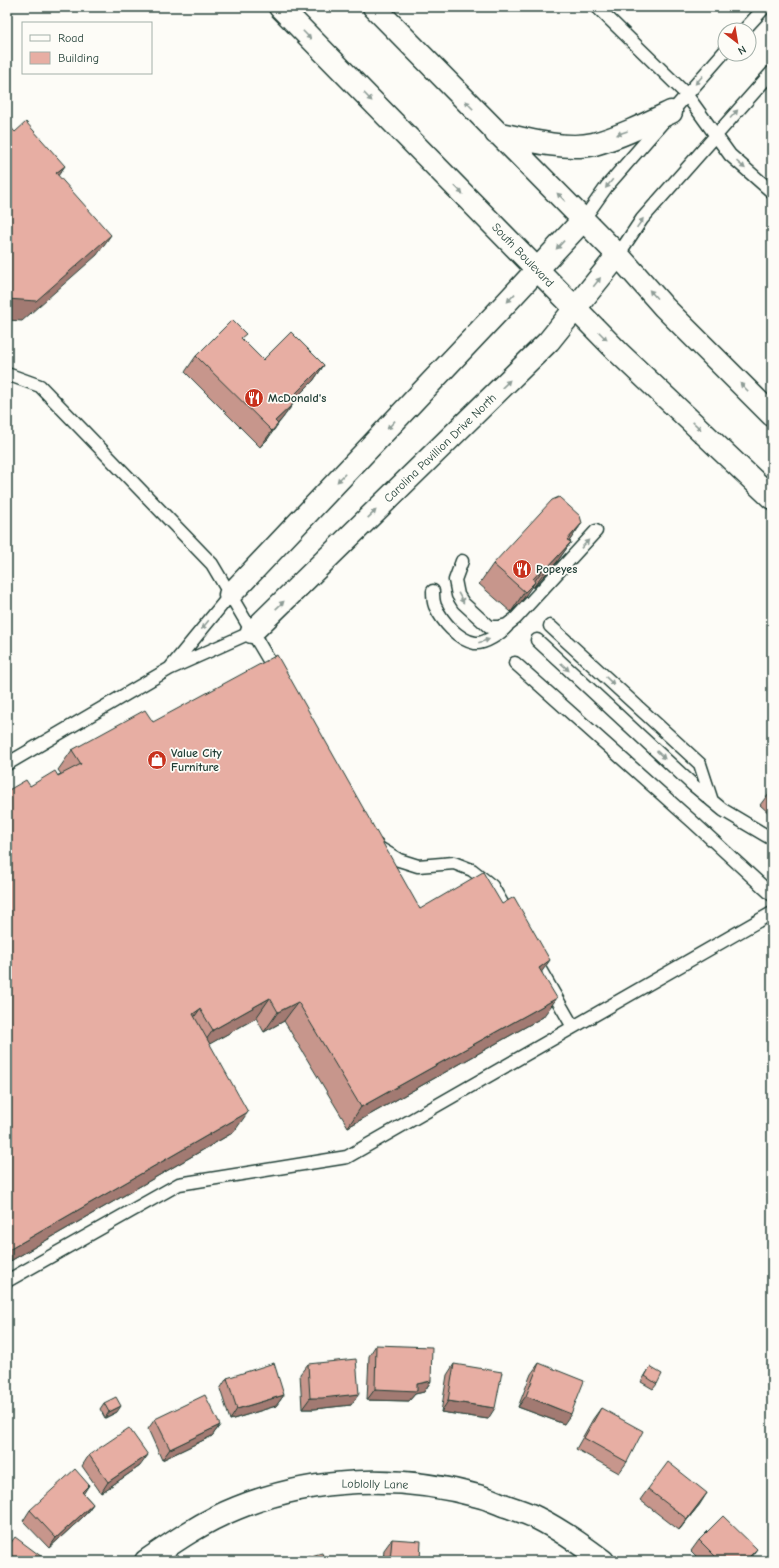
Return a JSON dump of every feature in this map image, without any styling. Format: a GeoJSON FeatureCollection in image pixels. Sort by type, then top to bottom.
{"type":"FeatureCollection","features":[{"type":"Feature","properties":{"kind":"street","name":"South Boulevard"},"geometry":{"type":"LineString","coordinates":[[280,7],[619,352],[772,498]]}},
{"type":"Feature","properties":{"kind":"street"},"geometry":{"type":"LineString","coordinates":[[374,7],[496,133],[618,255],[664,307],[772,415]]}},
{"type":"Feature","properties":{"kind":"street"},"geometry":{"type":"LineString","coordinates":[[496,133],[543,143],[577,145],[593,144],[638,128],[671,112]]}},
{"type":"Feature","properties":{"kind":"street"},"geometry":{"type":"LineString","coordinates":[[230,595],[583,220]]}},
{"type":"Feature","properties":{"kind":"street","name":"Carolina Pavillion Drive North"},"geometry":{"type":"LineString","coordinates":[[252,632],[549,341],[618,255]]}},
{"type":"Feature","properties":{"kind":"street","name":"Loblolly Lane"},"geometry":{"type":"LineString","coordinates":[[146,1561],[187,1532],[237,1508],[285,1492],[335,1483],[396,1482],[444,1488],[479,1496],[529,1515],[576,1540],[603,1561]]}},
{"type":"Feature","properties":{"kind":"lane"},"geometry":{"type":"LineString","coordinates":[[597,7],[686,94],[730,155],[772,192]]}},
{"type":"Feature","properties":{"kind":"lane"},"geometry":{"type":"LineString","coordinates":[[751,22],[765,7]]}},
{"type":"Feature","properties":{"kind":"lane"},"geometry":{"type":"LineString","coordinates":[[583,220],[607,186],[717,60]]}},
{"type":"Feature","properties":{"kind":"lane"},"geometry":{"type":"LineString","coordinates":[[618,255],[642,219],[772,72]]}},
{"type":"Feature","properties":{"kind":"lane"},"geometry":{"type":"LineString","coordinates":[[7,374],[40,386],[212,564],[283,685]]}},
{"type":"Feature","properties":{"kind":"lane"},"geometry":{"type":"LineString","coordinates":[[433,591],[435,604],[443,620],[464,639],[477,643],[491,638],[504,630],[516,618],[596,532]]}},
{"type":"Feature","properties":{"kind":"lane"},"geometry":{"type":"LineString","coordinates":[[462,561],[455,580],[458,595],[463,603],[490,627],[498,628],[507,625],[516,618]]}},
{"type":"Feature","properties":{"kind":"lane"},"geometry":{"type":"LineString","coordinates":[[169,670],[230,595]]}},
{"type":"Feature","properties":{"kind":"lane"},"geometry":{"type":"LineString","coordinates":[[550,626],[700,764],[712,801]]}},
{"type":"Feature","properties":{"kind":"lane"},"geometry":{"type":"LineString","coordinates":[[7,764],[169,670],[252,632]]}},
{"type":"Feature","properties":{"kind":"lane"},"geometry":{"type":"LineString","coordinates":[[537,640],[712,801],[772,839]]}},
{"type":"Feature","properties":{"kind":"lane"},"geometry":{"type":"LineString","coordinates":[[515,663],[703,831],[772,895]]}},
{"type":"Feature","properties":{"kind":"lane"},"geometry":{"type":"LineString","coordinates":[[370,836],[379,848],[399,860],[418,866],[454,863],[472,870],[492,886],[517,928]]}},
{"type":"Feature","properties":{"kind":"lane"},"geometry":{"type":"LineString","coordinates":[[7,1281],[179,1184],[347,1158],[772,912]]}},
{"type":"Feature","properties":{"kind":"lane"},"geometry":{"type":"LineString","coordinates":[[529,949],[573,1027]]}},
{"type":"Feature","properties":{"kind":"building"},"geometry":{"type":"Polygon","coordinates":[[[26,122],[65,166],[56,173],[111,235],[36,301],[7,299],[7,123],[15,132],[26,122]]]}},
{"type":"Feature","properties":{"kind":"building","name":"McDonald's"},"geometry":{"type":"Polygon","coordinates":[[[232,320],[246,334],[241,338],[263,360],[291,332],[324,365],[289,400],[293,404],[275,421],[278,424],[272,431],[196,356],[232,320]]]}},
{"type":"Feature","properties":{"kind":"building","name":"Popeyes"},"geometry":{"type":"Polygon","coordinates":[[[559,497],[580,516],[582,523],[567,540],[571,542],[547,568],[546,565],[533,579],[535,582],[525,592],[493,564],[552,500],[559,497]]]}},
{"type":"Feature","properties":{"kind":"building"},"geometry":{"type":"Polygon","coordinates":[[[277,655],[420,909],[483,872],[502,904],[514,897],[550,960],[539,968],[557,998],[361,1107],[298,1002],[278,1012],[270,998],[213,1030],[200,1009],[193,1014],[248,1112],[7,1251],[7,791],[26,780],[30,786],[55,771],[58,776],[81,764],[72,750],[145,710],[153,722],[277,655]]]}},
{"type":"Feature","properties":{"kind":"building"},"geometry":{"type":"Polygon","coordinates":[[[376,1345],[432,1347],[431,1381],[417,1384],[417,1391],[375,1389],[376,1345]]]}},
{"type":"Feature","properties":{"kind":"building"},"geometry":{"type":"Polygon","coordinates":[[[356,1359],[359,1394],[310,1398],[308,1364],[356,1359]]]}},
{"type":"Feature","properties":{"kind":"building"},"geometry":{"type":"Polygon","coordinates":[[[274,1363],[284,1395],[237,1409],[227,1378],[274,1363]]]}},
{"type":"Feature","properties":{"kind":"building"},"geometry":{"type":"Polygon","coordinates":[[[539,1363],[584,1381],[571,1414],[526,1396],[539,1363]]]}},
{"type":"Feature","properties":{"kind":"building"},"geometry":{"type":"Polygon","coordinates":[[[454,1364],[502,1372],[495,1408],[448,1401],[454,1364]]]}},
{"type":"Feature","properties":{"kind":"building"},"geometry":{"type":"Polygon","coordinates":[[[650,1367],[662,1374],[657,1384],[645,1376],[650,1367]]]}},
{"type":"Feature","properties":{"kind":"building"},"geometry":{"type":"Polygon","coordinates":[[[205,1395],[220,1425],[170,1449],[155,1419],[205,1395]]]}},
{"type":"Feature","properties":{"kind":"building"},"geometry":{"type":"Polygon","coordinates":[[[116,1397],[121,1406],[109,1412],[104,1403],[116,1397]]]}},
{"type":"Feature","properties":{"kind":"building"},"geometry":{"type":"Polygon","coordinates":[[[601,1408],[643,1431],[627,1462],[584,1438],[601,1408]]]}},
{"type":"Feature","properties":{"kind":"building"},"geometry":{"type":"Polygon","coordinates":[[[129,1428],[148,1455],[108,1482],[89,1455],[129,1428]]]}},
{"type":"Feature","properties":{"kind":"building"},"geometry":{"type":"Polygon","coordinates":[[[668,1462],[707,1493],[687,1519],[648,1489],[668,1462]]]}},
{"type":"Feature","properties":{"kind":"building"},"geometry":{"type":"Polygon","coordinates":[[[75,1469],[89,1485],[82,1492],[93,1504],[56,1538],[30,1510],[75,1469]]]}},
{"type":"Feature","properties":{"kind":"building"},"geometry":{"type":"Polygon","coordinates":[[[723,1516],[757,1549],[745,1561],[720,1561],[699,1540],[723,1516]]]}},
{"type":"Feature","properties":{"kind":"building"},"geometry":{"type":"Polygon","coordinates":[[[15,1537],[42,1557],[39,1561],[7,1561],[7,1548],[15,1537]]]}},
{"type":"Feature","properties":{"kind":"building"},"geometry":{"type":"Polygon","coordinates":[[[392,1539],[421,1541],[420,1561],[390,1561],[392,1539]]]}},
{"type":"Feature","properties":{"kind":"building"},"geometry":{"type":"Polygon","coordinates":[[[322,1553],[325,1561],[292,1561],[322,1553]]]}},
{"type":"Feature","properties":{"kind":"building"},"geometry":{"type":"Polygon","coordinates":[[[465,1556],[478,1561],[463,1561],[465,1556]]]}},
{"type":"Feature","properties":{"kind":"place","name":"McDonald's"},"geometry":{"type":"Point","coordinates":[254,398]}},
{"type":"Feature","properties":{"kind":"place","name":"Popeyes"},"geometry":{"type":"Point","coordinates":[522,569]}},
{"type":"Feature","properties":{"kind":"place","name":"Value City Furniture"},"geometry":{"type":"Point","coordinates":[157,760]}}]}
